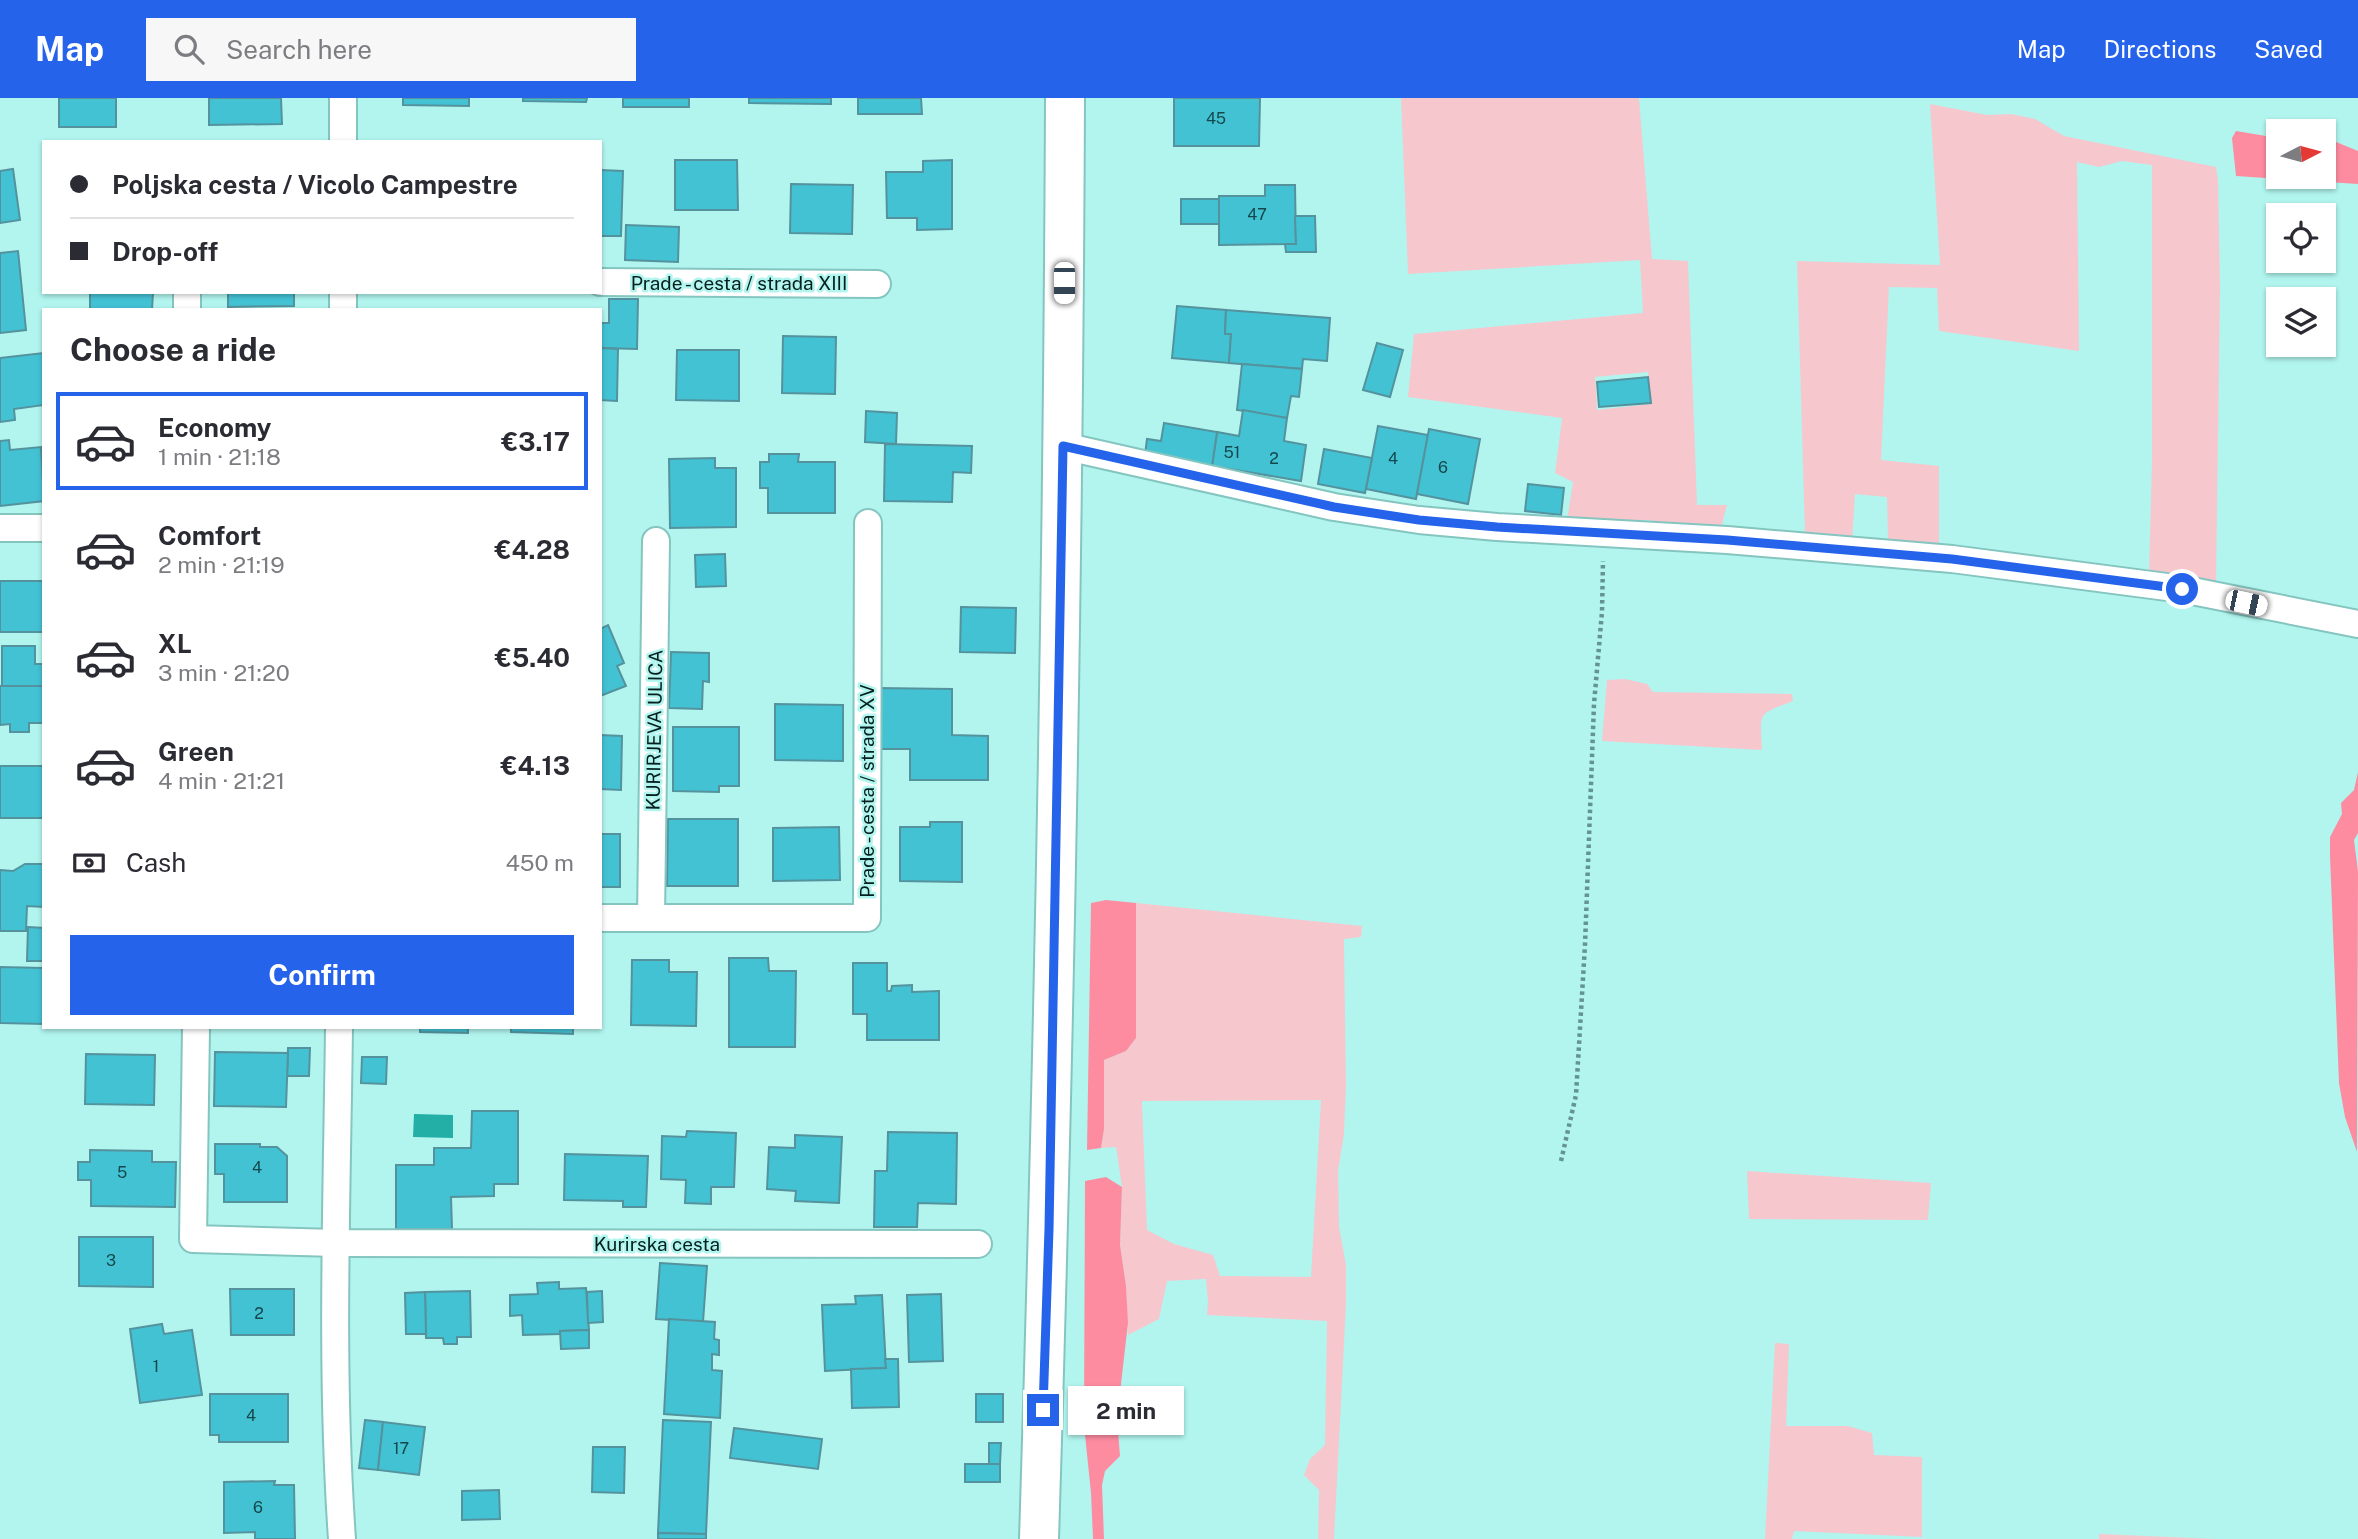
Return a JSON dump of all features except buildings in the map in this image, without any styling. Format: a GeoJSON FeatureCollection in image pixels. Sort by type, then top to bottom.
{"type":"FeatureCollection","features":[{"type":"Feature","properties":{"kind":"street"},"geometry":{"type":"LineString","coordinates":[[343,98],[343,140]]}},
{"type":"Feature","properties":{"kind":"street"},"geometry":{"type":"LineString","coordinates":[[1039,1539],[1049,1215],[1063,446],[1065,98]]}},
{"type":"Feature","properties":{"kind":"street","name":"Prade - cesta / strada XIII"},"geometry":{"type":"LineString","coordinates":[[602,282],[877,284]]}},
{"type":"Feature","properties":{"kind":"street"},"geometry":{"type":"LineString","coordinates":[[1063,446],[1334,507],[1419,520],[1952,559],[2182,589],[2358,624]]}},
{"type":"Feature","properties":{"kind":"street","name":"Prade - cesta / strada XV"},"geometry":{"type":"LineString","coordinates":[[602,918],[867,918],[868,523]]}},
{"type":"Feature","properties":{"kind":"street"},"geometry":{"type":"LineString","coordinates":[[0,528],[42,528]]}},
{"type":"Feature","properties":{"kind":"street","name":"KURIRJEVA ULICA"},"geometry":{"type":"LineString","coordinates":[[651,918],[656,541]]}},
{"type":"Feature","properties":{"kind":"street","name":"Kurirska cesta"},"geometry":{"type":"LineString","coordinates":[[196,1029],[193,1239],[336,1243],[978,1244]]}},
{"type":"Feature","properties":{"kind":"street"},"geometry":{"type":"LineString","coordinates":[[339,1029],[336,1455],[342,1539]]}},
{"type":"Feature","properties":{"kind":"path"},"geometry":{"type":"LineString","coordinates":[[1561,1161],[1576,1096],[1586,945],[1594,704],[1604,571],[1600,532]]}},
{"type":"Feature","properties":{"kind":"shaded area"},"geometry":{"type":"Polygon","coordinates":[[[1401,98],[1639,98],[1652,259],[1688,261],[1697,505],[1727,505],[1721,528],[1645,520],[1567,520],[1573,482],[1555,473],[1562,418],[1408,397],[1414,334],[1643,313],[1640,260],[1408,274],[1401,98]],[[1648,372],[1595,377],[1597,410],[1651,404],[1648,372]]]}},
{"type":"Feature","properties":{"kind":"shaded area"},"geometry":{"type":"Polygon","coordinates":[[[1930,104],[1987,115],[2011,114],[2035,119],[2064,136],[2216,167],[2220,288],[2216,585],[2149,574],[2152,459],[2152,165],[2122,161],[2099,167],[2077,162],[2079,351],[1939,331],[1937,288],[1889,287],[1881,460],[1939,466],[1939,544],[1888,542],[1887,497],[1855,494],[1852,542],[1805,535],[1797,261],[1940,265],[1930,104]]]}},
{"type":"Feature","properties":{"kind":"shaded area"},"geometry":{"type":"Polygon","coordinates":[[[2236,131],[2266,136],[2266,178],[2236,176],[2232,138],[2236,131]]]}},
{"type":"Feature","properties":{"kind":"shaded area"},"geometry":{"type":"Polygon","coordinates":[[[2336,142],[2358,151],[2358,184],[2336,183],[2336,142]]]}},
{"type":"Feature","properties":{"kind":"shaded area"},"geometry":{"type":"Polygon","coordinates":[[[1625,679],[1647,684],[1653,692],[1792,694],[1793,701],[1763,716],[1762,750],[1602,741],[1607,680],[1625,679]]]}},
{"type":"Feature","properties":{"kind":"shaded area"},"geometry":{"type":"Polygon","coordinates":[[[2358,772],[2358,833],[2354,840],[2358,871],[2357,1152],[2345,1117],[2339,1083],[2330,837],[2342,814],[2341,803],[2354,790],[2358,772]]]}},
{"type":"Feature","properties":{"kind":"shaded area"},"geometry":{"type":"Polygon","coordinates":[[[1106,900],[1136,903],[1136,1038],[1126,1051],[1104,1060],[1104,1129],[1101,1148],[1087,1150],[1091,903],[1106,900]]]}},
{"type":"Feature","properties":{"kind":"shaded area"},"geometry":{"type":"Polygon","coordinates":[[[1136,903],[1362,926],[1361,937],[1344,939],[1346,1086],[1344,1134],[1338,1171],[1339,1227],[1346,1265],[1346,1304],[1334,1539],[1318,1539],[1319,1490],[1304,1475],[1310,1459],[1325,1445],[1327,1321],[1207,1315],[1206,1279],[1167,1281],[1159,1319],[1128,1335],[1126,1286],[1120,1245],[1122,1187],[1116,1147],[1101,1148],[1104,1129],[1104,1060],[1126,1051],[1136,1038],[1136,903]],[[1321,1100],[1142,1101],[1147,1230],[1174,1244],[1213,1255],[1220,1276],[1311,1277],[1321,1100]]]}},
{"type":"Feature","properties":{"kind":"shaded area"},"geometry":{"type":"Polygon","coordinates":[[[1747,1171],[1931,1183],[1928,1220],[1749,1219],[1747,1171]]]}},
{"type":"Feature","properties":{"kind":"shaded area"},"geometry":{"type":"Polygon","coordinates":[[[1106,1177],[1122,1187],[1120,1245],[1128,1323],[1117,1419],[1120,1456],[1105,1471],[1102,1485],[1104,1539],[1093,1539],[1084,1425],[1085,1181],[1106,1177]]]}},
{"type":"Feature","properties":{"kind":"shaded area"},"geometry":{"type":"Polygon","coordinates":[[[1775,1343],[1789,1344],[1786,1426],[1848,1426],[1872,1433],[1874,1455],[1922,1457],[1922,1537],[1794,1531],[1792,1539],[1765,1539],[1775,1343]]]}},
{"type":"Feature","properties":{"kind":"shaded area"},"geometry":{"type":"Polygon","coordinates":[[[2099,1534],[2217,1539],[2099,1539],[2099,1534]]]}},
{"type":"Feature","properties":{"kind":"water"},"geometry":{"type":"Polygon","coordinates":[[[414,1114],[453,1115],[453,1138],[413,1137],[414,1114]]]}},
{"type":"Feature","properties":{"kind":"route"},"geometry":{"type":"LineString","coordinates":[[1043,1410],[1049,1229],[1063,446],[1334,507],[1419,520],[1727,540],[1952,559],[2089,579],[2182,589]]}}]}
